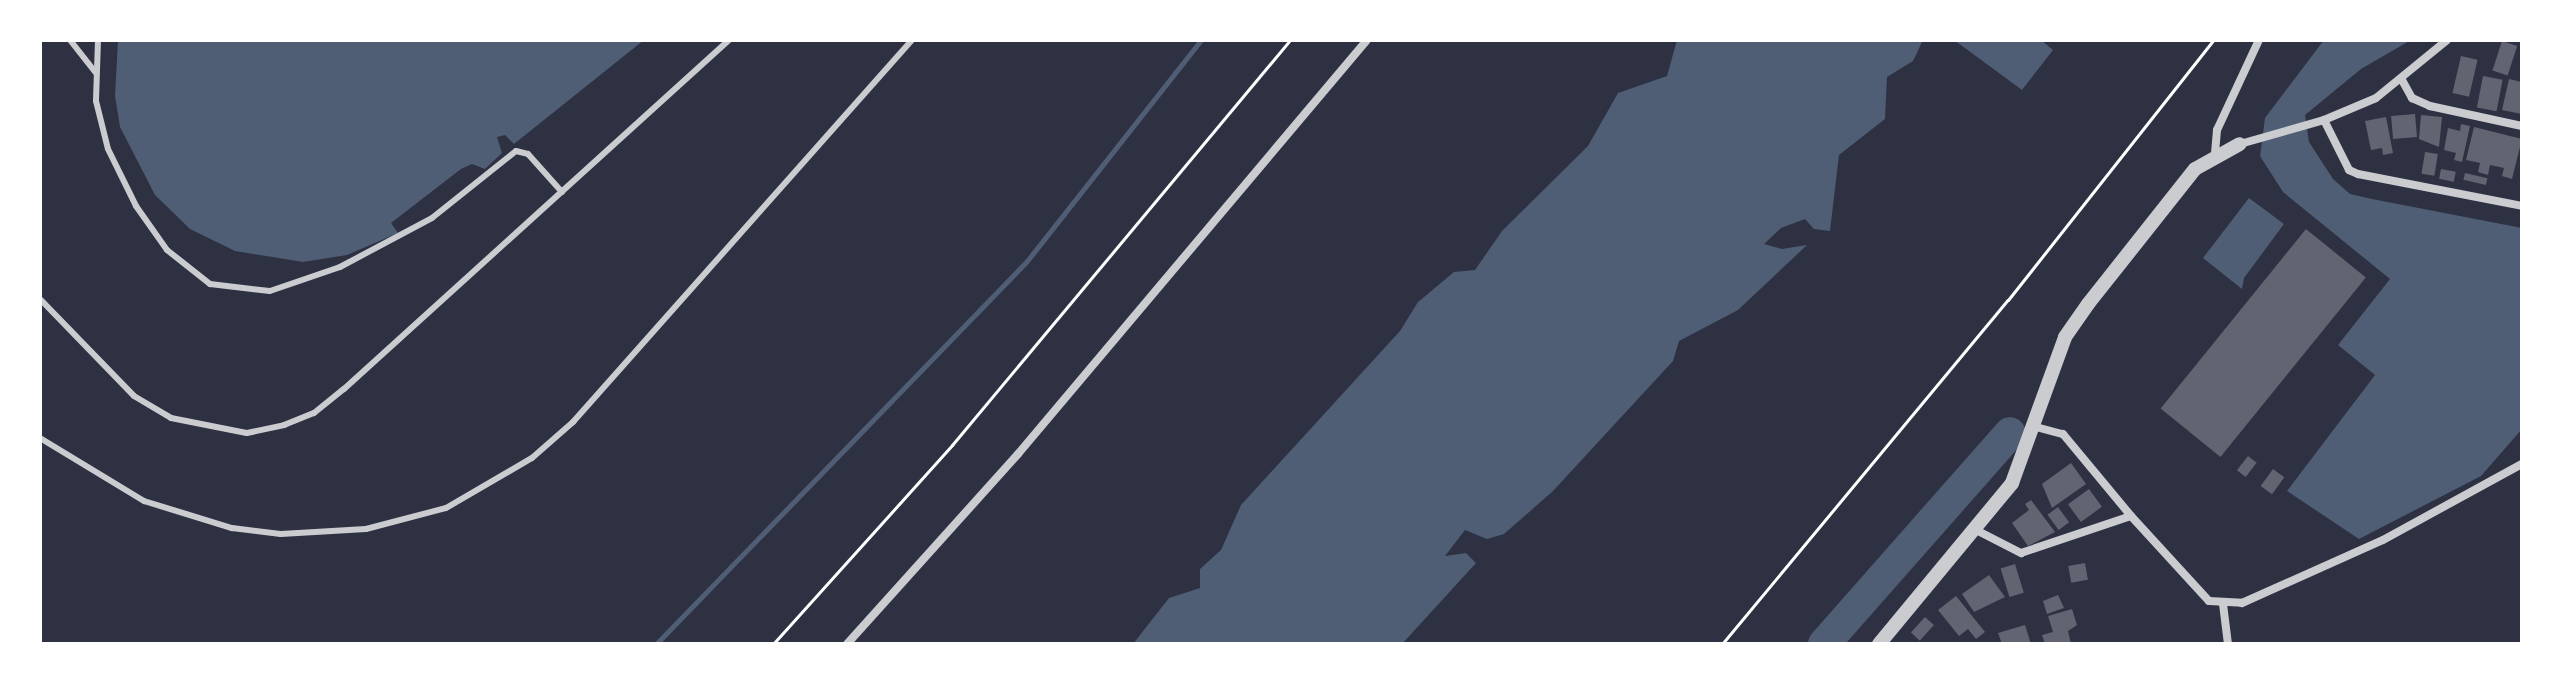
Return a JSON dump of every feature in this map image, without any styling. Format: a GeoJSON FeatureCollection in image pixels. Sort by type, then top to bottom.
{"type":"FeatureCollection","features":[{"type":"Feature","properties":{"kind":"street"},"geometry":{"type":"LineString","coordinates":[[847,644],[1018,454],[1367,40]]}},
{"type":"Feature","properties":{"kind":"street"},"geometry":{"type":"LineString","coordinates":[[2215,153],[2217,130],[2259,40]]}},
{"type":"Feature","properties":{"kind":"street"},"geometry":{"type":"LineString","coordinates":[[1879,644],[2012,483],[2036,427],[2065,337],[2195,169],[2215,153],[2324,120],[2402,80],[2447,40]]}},
{"type":"Feature","properties":{"kind":"street"},"geometry":{"type":"LineString","coordinates":[[2402,80],[2412,98],[2430,106],[2522,126]]}},
{"type":"Feature","properties":{"kind":"street"},"geometry":{"type":"LineString","coordinates":[[2324,120],[2349,170],[2358,174],[2522,206]]}},
{"type":"Feature","properties":{"kind":"street"},"geometry":{"type":"LineString","coordinates":[[2036,427],[2063,434],[2131,516],[2209,601],[2223,604],[2242,603],[2383,540],[2522,464]]}},
{"type":"Feature","properties":{"kind":"street"},"geometry":{"type":"LineString","coordinates":[[1976,530],[2021,553],[2131,516]]}},
{"type":"Feature","properties":{"kind":"street"},"geometry":{"type":"LineString","coordinates":[[2223,604],[2228,644]]}},
{"type":"Feature","properties":{"kind":"lane"},"geometry":{"type":"LineString","coordinates":[[70,40],[96,73]]}},
{"type":"Feature","properties":{"kind":"lane"},"geometry":{"type":"LineString","coordinates":[[98,40],[96,101],[108,149],[136,206],[167,250],[210,284],[270,291],[340,267],[432,218],[516,151],[528,154],[562,192]]}},
{"type":"Feature","properties":{"kind":"lane"},"geometry":{"type":"LineString","coordinates":[[40,299],[134,396],[171,418],[247,433],[314,413],[729,40]]}},
{"type":"Feature","properties":{"kind":"lane"},"geometry":{"type":"LineString","coordinates":[[40,438],[144,501],[232,528],[281,534],[366,529],[446,508],[532,458],[573,422],[912,40]]}},
{"type":"Feature","properties":{"kind":"path"},"geometry":{"type":"LineString","coordinates":[[773,644],[952,445],[1290,40]]}},
{"type":"Feature","properties":{"kind":"path"},"geometry":{"type":"LineString","coordinates":[[1722,644],[1980,335],[2213,40]]}},
{"type":"Feature","properties":{"kind":"water"},"geometry":{"type":"Polygon","coordinates":[[[118,40],[644,40],[514,144],[505,135],[497,137],[502,153],[485,169],[472,164],[461,169],[391,223],[398,233],[347,255],[303,262],[235,251],[190,229],[155,195],[120,127],[115,96],[118,40]]]}},
{"type":"Feature","properties":{"kind":"water"},"geometry":{"type":"Polygon","coordinates":[[[1677,40],[1923,40],[1913,61],[1887,77],[1885,119],[1839,155],[1830,231],[1814,229],[1805,219],[1781,228],[1764,244],[1782,249],[1807,245],[1738,310],[1679,341],[1673,361],[1553,491],[1504,534],[1487,539],[1465,530],[1445,556],[1466,553],[1476,563],[1402,644],[1133,644],[1169,598],[1200,588],[1200,569],[1221,550],[1241,505],[1400,331],[1418,302],[1454,272],[1475,270],[1502,231],[1588,146],[1618,93],[1667,76],[1677,40]]]}},
{"type":"Feature","properties":{"kind":"water"},"geometry":{"type":"Polygon","coordinates":[[[1954,40],[2041,40],[2053,50],[2022,90],[1954,40]]]}},
{"type":"Feature","properties":{"kind":"water"},"geometry":{"type":"Polygon","coordinates":[[[2324,40],[2411,40],[2361,69],[2305,115],[2309,142],[2333,179],[2350,194],[2522,228],[2522,429],[2481,476],[2359,539],[2287,491],[2375,375],[2338,345],[2390,279],[2283,192],[2260,156],[2265,118],[2324,40]]]}},
{"type":"Feature","properties":{"kind":"water"},"geometry":{"type":"Polygon","coordinates":[[[2249,198],[2284,224],[2244,278],[2242,289],[2203,258],[2249,198]]]}},
{"type":"Feature","properties":{"kind":"building"},"geometry":{"type":"Polygon","coordinates":[[[2502,41],[2517,46],[2508,75],[2492,70],[2502,41]]]}},
{"type":"Feature","properties":{"kind":"building"},"geometry":{"type":"Polygon","coordinates":[[[2461,56],[2478,60],[2469,97],[2452,93],[2461,56]]]}},
{"type":"Feature","properties":{"kind":"building"},"geometry":{"type":"Polygon","coordinates":[[[2483,76],[2503,80],[2497,111],[2477,107],[2483,76]]]}},
{"type":"Feature","properties":{"kind":"building"},"geometry":{"type":"Polygon","coordinates":[[[2509,79],[2522,82],[2522,114],[2502,110],[2509,79]]]}},
{"type":"Feature","properties":{"kind":"building"},"geometry":{"type":"Polygon","coordinates":[[[2415,114],[2417,137],[2393,139],[2391,116],[2415,114]]]}},
{"type":"Feature","properties":{"kind":"building"},"geometry":{"type":"Polygon","coordinates":[[[2421,115],[2442,117],[2439,147],[2419,139],[2421,115]]]}},
{"type":"Feature","properties":{"kind":"building"},"geometry":{"type":"Polygon","coordinates":[[[2386,117],[2393,153],[2383,155],[2382,148],[2371,150],[2365,121],[2386,117]]]}},
{"type":"Feature","properties":{"kind":"building"},"geometry":{"type":"Polygon","coordinates":[[[2461,124],[2470,126],[2462,162],[2454,160],[2456,153],[2444,150],[2448,128],[2460,131],[2461,124]]]}},
{"type":"Feature","properties":{"kind":"building"},"geometry":{"type":"Polygon","coordinates":[[[2474,127],[2522,139],[2512,179],[2502,176],[2504,168],[2490,165],[2488,175],[2478,172],[2480,163],[2466,160],[2474,127]]]}},
{"type":"Feature","properties":{"kind":"building"},"geometry":{"type":"Polygon","coordinates":[[[2425,152],[2438,154],[2434,176],[2422,174],[2425,152]]]}},
{"type":"Feature","properties":{"kind":"building"},"geometry":{"type":"Polygon","coordinates":[[[2441,169],[2456,172],[2454,182],[2439,179],[2441,169]]]}},
{"type":"Feature","properties":{"kind":"building"},"geometry":{"type":"Polygon","coordinates":[[[2465,173],[2487,178],[2486,185],[2463,180],[2465,173]]]}},
{"type":"Feature","properties":{"kind":"building"},"geometry":{"type":"Polygon","coordinates":[[[2306,229],[2366,277],[2220,457],[2161,409],[2306,229]]]}},
{"type":"Feature","properties":{"kind":"building"},"geometry":{"type":"Polygon","coordinates":[[[2248,456],[2257,463],[2246,477],[2237,470],[2248,456]]]}},
{"type":"Feature","properties":{"kind":"building"},"geometry":{"type":"Polygon","coordinates":[[[2071,463],[2086,484],[2052,508],[2042,484],[2071,463]]]}},
{"type":"Feature","properties":{"kind":"building"},"geometry":{"type":"Polygon","coordinates":[[[2273,469],[2284,477],[2272,494],[2261,486],[2273,469]]]}},
{"type":"Feature","properties":{"kind":"building"},"geometry":{"type":"Polygon","coordinates":[[[2089,489],[2102,507],[2081,522],[2068,504],[2089,489]]]}},
{"type":"Feature","properties":{"kind":"building"},"geometry":{"type":"Polygon","coordinates":[[[2031,500],[2055,532],[2028,546],[2012,523],[2029,510],[2025,504],[2031,500]]]}},
{"type":"Feature","properties":{"kind":"building"},"geometry":{"type":"Polygon","coordinates":[[[2058,507],[2069,522],[2059,530],[2047,515],[2058,507]]]}},
{"type":"Feature","properties":{"kind":"building"},"geometry":{"type":"Polygon","coordinates":[[[2085,563],[2088,580],[2071,583],[2068,566],[2085,563]]]}},
{"type":"Feature","properties":{"kind":"building"},"geometry":{"type":"Polygon","coordinates":[[[2015,564],[2024,593],[2009,597],[2001,568],[2015,564]]]}},
{"type":"Feature","properties":{"kind":"building"},"geometry":{"type":"Polygon","coordinates":[[[1989,575],[2005,597],[1974,612],[1962,594],[1989,575]]]}},
{"type":"Feature","properties":{"kind":"building"},"geometry":{"type":"Polygon","coordinates":[[[2058,595],[2064,608],[2047,614],[2043,601],[2058,595]]]}},
{"type":"Feature","properties":{"kind":"building"},"geometry":{"type":"Polygon","coordinates":[[[1956,596],[1985,632],[1976,639],[1968,629],[1959,636],[1938,610],[1956,596]]]}},
{"type":"Feature","properties":{"kind":"building"},"geometry":{"type":"Polygon","coordinates":[[[2072,609],[2077,625],[2068,631],[2071,644],[2045,644],[2042,635],[2053,632],[2048,616],[2072,609]]]}},
{"type":"Feature","properties":{"kind":"building"},"geometry":{"type":"Polygon","coordinates":[[[1925,617],[1934,625],[1920,641],[1911,633],[1925,617]]]}},
{"type":"Feature","properties":{"kind":"building"},"geometry":{"type":"Polygon","coordinates":[[[2025,625],[2031,644],[2002,644],[1998,633],[2025,625]]]}},
{"type":"Feature","properties":{"kind":"waterway"},"geometry":{"type":"LineString","coordinates":[[656,644],[1027,261],[1201,40]]}},
{"type":"Feature","properties":{"kind":"waterway"},"geometry":{"type":"LineString","coordinates":[[1824,644],[2010,433]]}}]}
